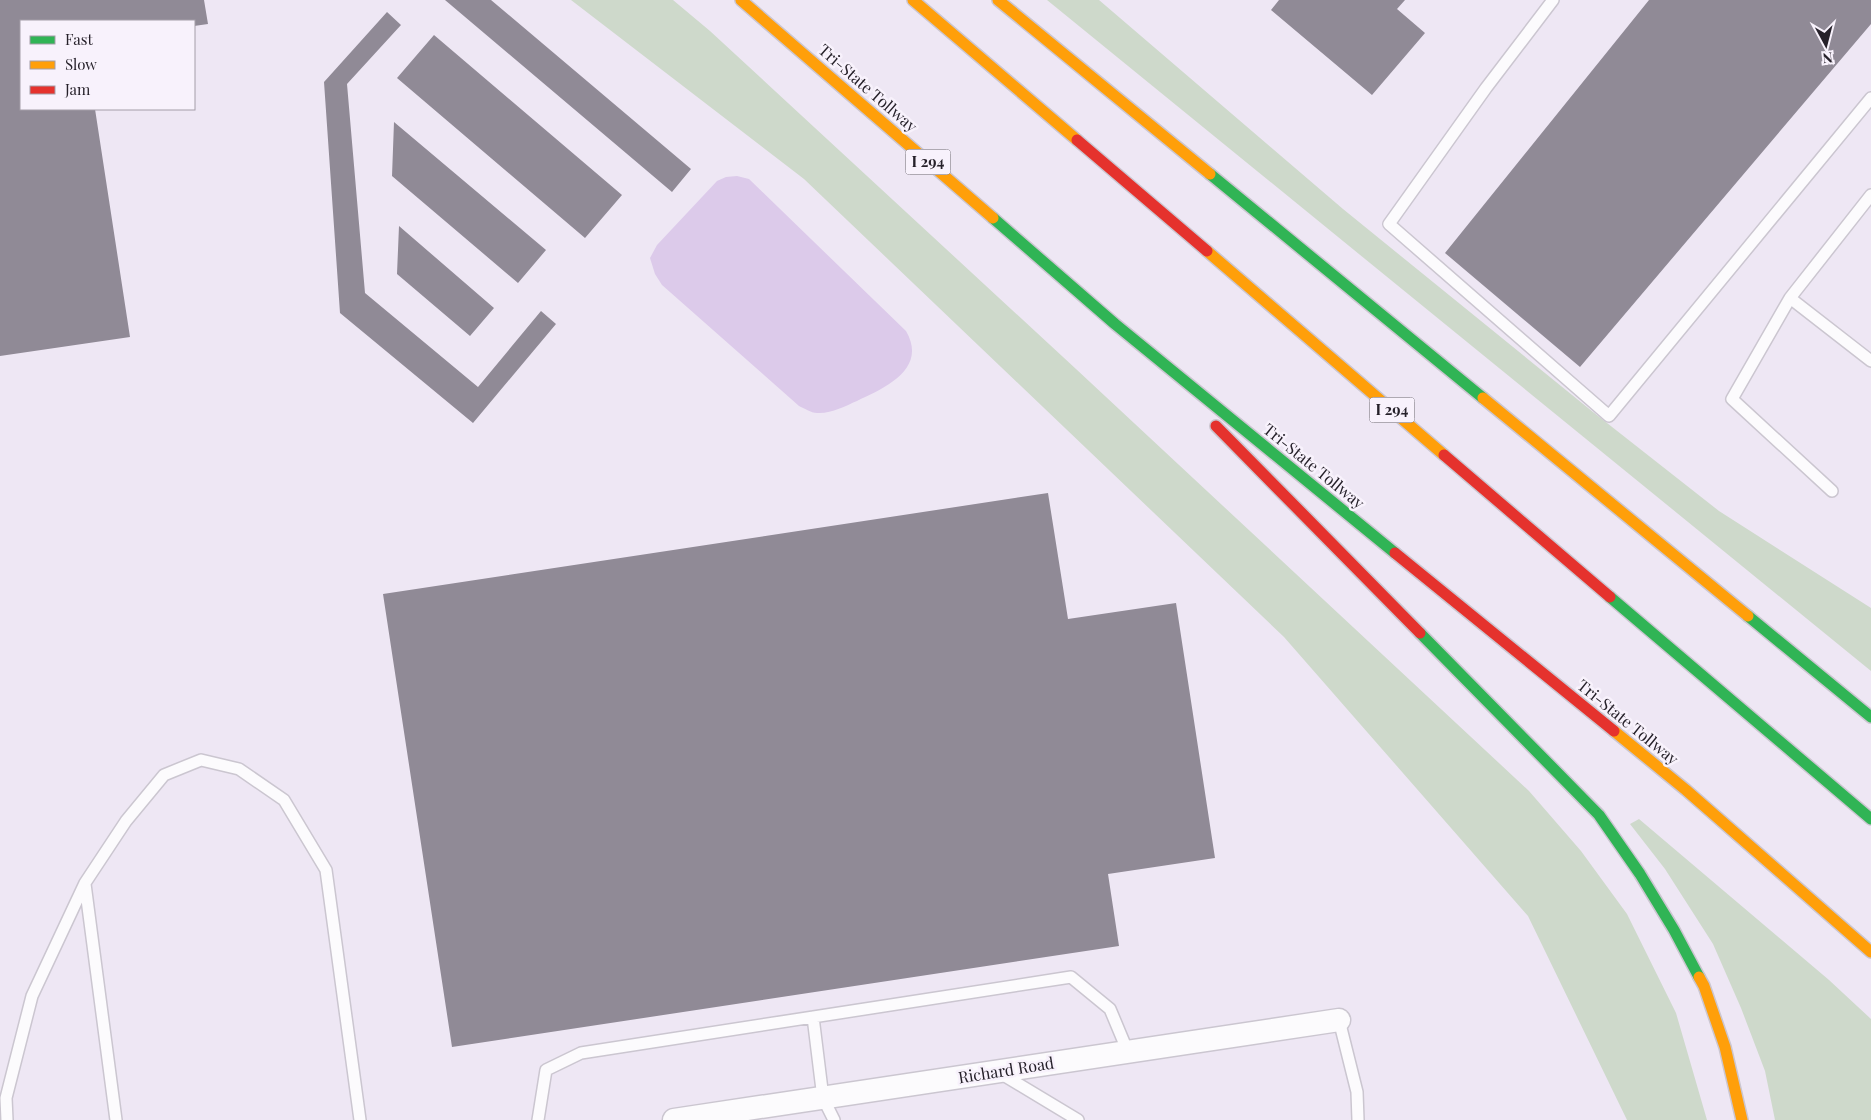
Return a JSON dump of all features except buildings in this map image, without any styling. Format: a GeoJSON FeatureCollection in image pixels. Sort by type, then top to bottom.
{"type":"FeatureCollection","features":[{"type":"Feature","properties":{"kind":"highway","name":"Tri-State Tollway"},"geometry":{"type":"LineString","coordinates":[[741,0],[1115,324],[1686,790],[1871,952]]}},
{"type":"Feature","properties":{"kind":"highway","name":"I 294"},"geometry":{"type":"LineString","coordinates":[[913,0],[1796,758],[1871,819]]}},
{"type":"Feature","properties":{"kind":"highway"},"geometry":{"type":"LineString","coordinates":[[998,0],[1871,717]]}},
{"type":"Feature","properties":{"kind":"highway"},"geometry":{"type":"LineString","coordinates":[[1115,324],[1192,402]]}},
{"type":"Feature","properties":{"kind":"highway"},"geometry":{"type":"LineString","coordinates":[[1206,416],[1599,815],[1640,874],[1674,930],[1704,986],[1725,1047],[1742,1120]]}},
{"type":"Feature","properties":{"kind":"street","name":"Richard Road"},"geometry":{"type":"LineString","coordinates":[[674,1120],[1339,1020]]}},
{"type":"Feature","properties":{"kind":"lane"},"geometry":{"type":"LineString","coordinates":[[1553,0],[1486,88],[1389,224],[1610,416],[1871,98]]}},
{"type":"Feature","properties":{"kind":"lane"},"geometry":{"type":"LineString","coordinates":[[1832,491],[1732,399],[1790,298],[1871,195]]}},
{"type":"Feature","properties":{"kind":"lane"},"geometry":{"type":"LineString","coordinates":[[1790,298],[1871,361]]}},
{"type":"Feature","properties":{"kind":"lane"},"geometry":{"type":"LineString","coordinates":[[7,1120],[6,1098],[32,996],[85,883],[126,821],[164,775],[201,760],[239,769],[284,800],[326,870],[360,1120]]}},
{"type":"Feature","properties":{"kind":"lane"},"geometry":{"type":"LineString","coordinates":[[85,883],[116,1120]]}},
{"type":"Feature","properties":{"kind":"lane"},"geometry":{"type":"LineString","coordinates":[[538,1120],[546,1070],[581,1053],[1071,978],[1110,1009],[1128,1052]]}},
{"type":"Feature","properties":{"kind":"lane"},"geometry":{"type":"LineString","coordinates":[[813,1017],[823,1098],[834,1120]]}},
{"type":"Feature","properties":{"kind":"lane"},"geometry":{"type":"LineString","coordinates":[[1339,1020],[1357,1092],[1358,1120]]}},
{"type":"Feature","properties":{"kind":"lane"},"geometry":{"type":"LineString","coordinates":[[997,1071],[1078,1120]]}},
{"type":"Feature","properties":{"kind":"green space"},"geometry":{"type":"Polygon","coordinates":[[[571,0],[673,0],[710,31],[1076,369],[1529,791],[1581,851],[1627,914],[1676,1013],[1707,1120],[1627,1120],[1528,916],[1284,637],[804,179],[571,0]]]}},
{"type":"Feature","properties":{"kind":"green space"},"geometry":{"type":"Polygon","coordinates":[[[1047,0],[1099,0],[1343,209],[1593,412],[1719,511],[1871,608],[1871,671],[1047,0]]]}},
{"type":"Feature","properties":{"kind":"green space"},"geometry":{"type":"Polygon","coordinates":[[[1639,819],[1829,980],[1871,1019],[1871,1120],[1775,1120],[1765,1071],[1741,1008],[1713,944],[1665,869],[1630,824],[1639,819]]]}},
{"type":"Feature","properties":{"kind":"shaded area"},"geometry":{"type":"Polygon","coordinates":[[[737,176],[749,179],[906,331],[911,344],[912,356],[908,366],[891,383],[868,396],[838,409],[822,413],[810,411],[799,406],[662,285],[655,274],[650,258],[657,245],[717,181],[726,177],[737,176]]]}},
{"type":"Feature","properties":{"kind":"traffic: fast"},"geometry":{"type":"LineString","coordinates":[[1210,174],[1483,398]]}},
{"type":"Feature","properties":{"kind":"traffic: fast"},"geometry":{"type":"LineString","coordinates":[[993,218],[1115,324],[1395,553]]}},
{"type":"Feature","properties":{"kind":"traffic: fast"},"geometry":{"type":"LineString","coordinates":[[1610,597],[1871,819]]}},
{"type":"Feature","properties":{"kind":"traffic: fast"},"geometry":{"type":"LineString","coordinates":[[1748,616],[1871,717]]}},
{"type":"Feature","properties":{"kind":"traffic: fast"},"geometry":{"type":"LineString","coordinates":[[1420,633],[1599,815],[1640,874],[1674,930],[1699,977]]}},
{"type":"Feature","properties":{"kind":"traffic: slow"},"geometry":{"type":"LineString","coordinates":[[741,0],[993,218]]}},
{"type":"Feature","properties":{"kind":"traffic: slow"},"geometry":{"type":"LineString","coordinates":[[913,0],[1077,140]]}},
{"type":"Feature","properties":{"kind":"traffic: slow"},"geometry":{"type":"LineString","coordinates":[[998,0],[1210,174]]}},
{"type":"Feature","properties":{"kind":"traffic: slow"},"geometry":{"type":"LineString","coordinates":[[1207,251],[1444,455]]}},
{"type":"Feature","properties":{"kind":"traffic: slow"},"geometry":{"type":"LineString","coordinates":[[1483,398],[1748,616]]}},
{"type":"Feature","properties":{"kind":"traffic: slow"},"geometry":{"type":"LineString","coordinates":[[1614,731],[1686,790],[1871,952]]}},
{"type":"Feature","properties":{"kind":"traffic: slow"},"geometry":{"type":"LineString","coordinates":[[1699,977],[1704,986],[1725,1047],[1742,1120]]}},
{"type":"Feature","properties":{"kind":"traffic: jam"},"geometry":{"type":"LineString","coordinates":[[1077,140],[1207,251]]}},
{"type":"Feature","properties":{"kind":"traffic: jam"},"geometry":{"type":"LineString","coordinates":[[1216,426],[1420,633]]}},
{"type":"Feature","properties":{"kind":"traffic: jam"},"geometry":{"type":"LineString","coordinates":[[1444,455],[1610,597]]}},
{"type":"Feature","properties":{"kind":"traffic: jam"},"geometry":{"type":"LineString","coordinates":[[1395,553],[1614,731]]}}]}
